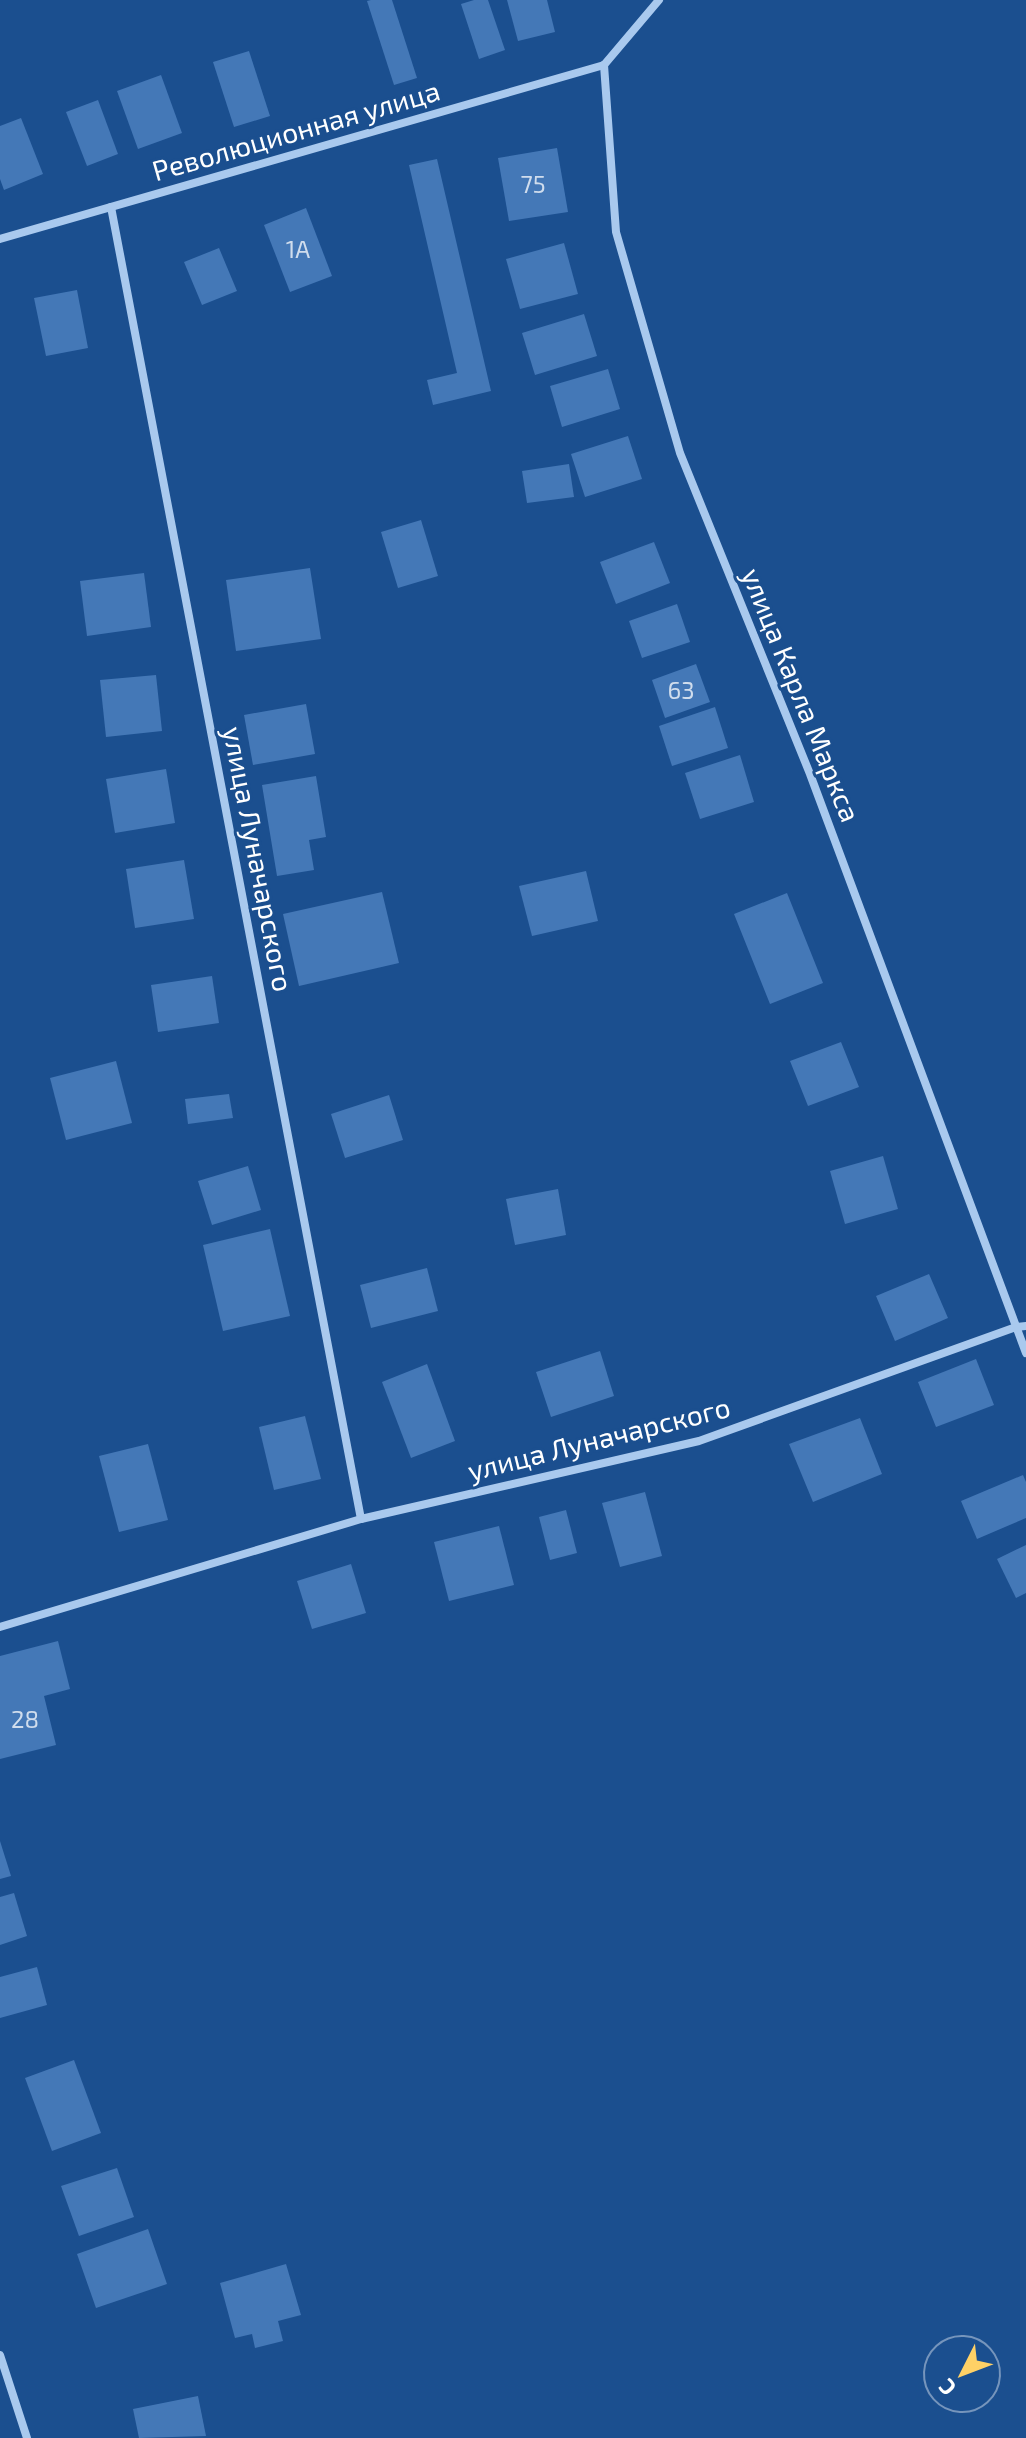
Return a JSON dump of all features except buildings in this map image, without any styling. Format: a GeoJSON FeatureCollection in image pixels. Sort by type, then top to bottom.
{"type":"FeatureCollection","features":[{"type":"Feature","properties":{"kind":"street"},"geometry":{"type":"LineString","coordinates":[[604,65],[659,0]]}},
{"type":"Feature","properties":{"kind":"street","name":"Революционная улица"},"geometry":{"type":"LineString","coordinates":[[0,239],[604,65]]}},
{"type":"Feature","properties":{"kind":"street","name":"улица Карла Маркса"},"geometry":{"type":"LineString","coordinates":[[604,65],[616,232],[680,453],[810,774],[1026,1353]]}},
{"type":"Feature","properties":{"kind":"street","name":"улица Луначарского"},"geometry":{"type":"LineString","coordinates":[[111,207],[361,1519]]}},
{"type":"Feature","properties":{"kind":"street","name":"улица Луначарского"},"geometry":{"type":"LineString","coordinates":[[0,1627],[361,1519],[699,1441],[1026,1326]]}},
{"type":"Feature","properties":{"kind":"street"},"geometry":{"type":"LineString","coordinates":[[0,2355],[27,2438]]}}]}
